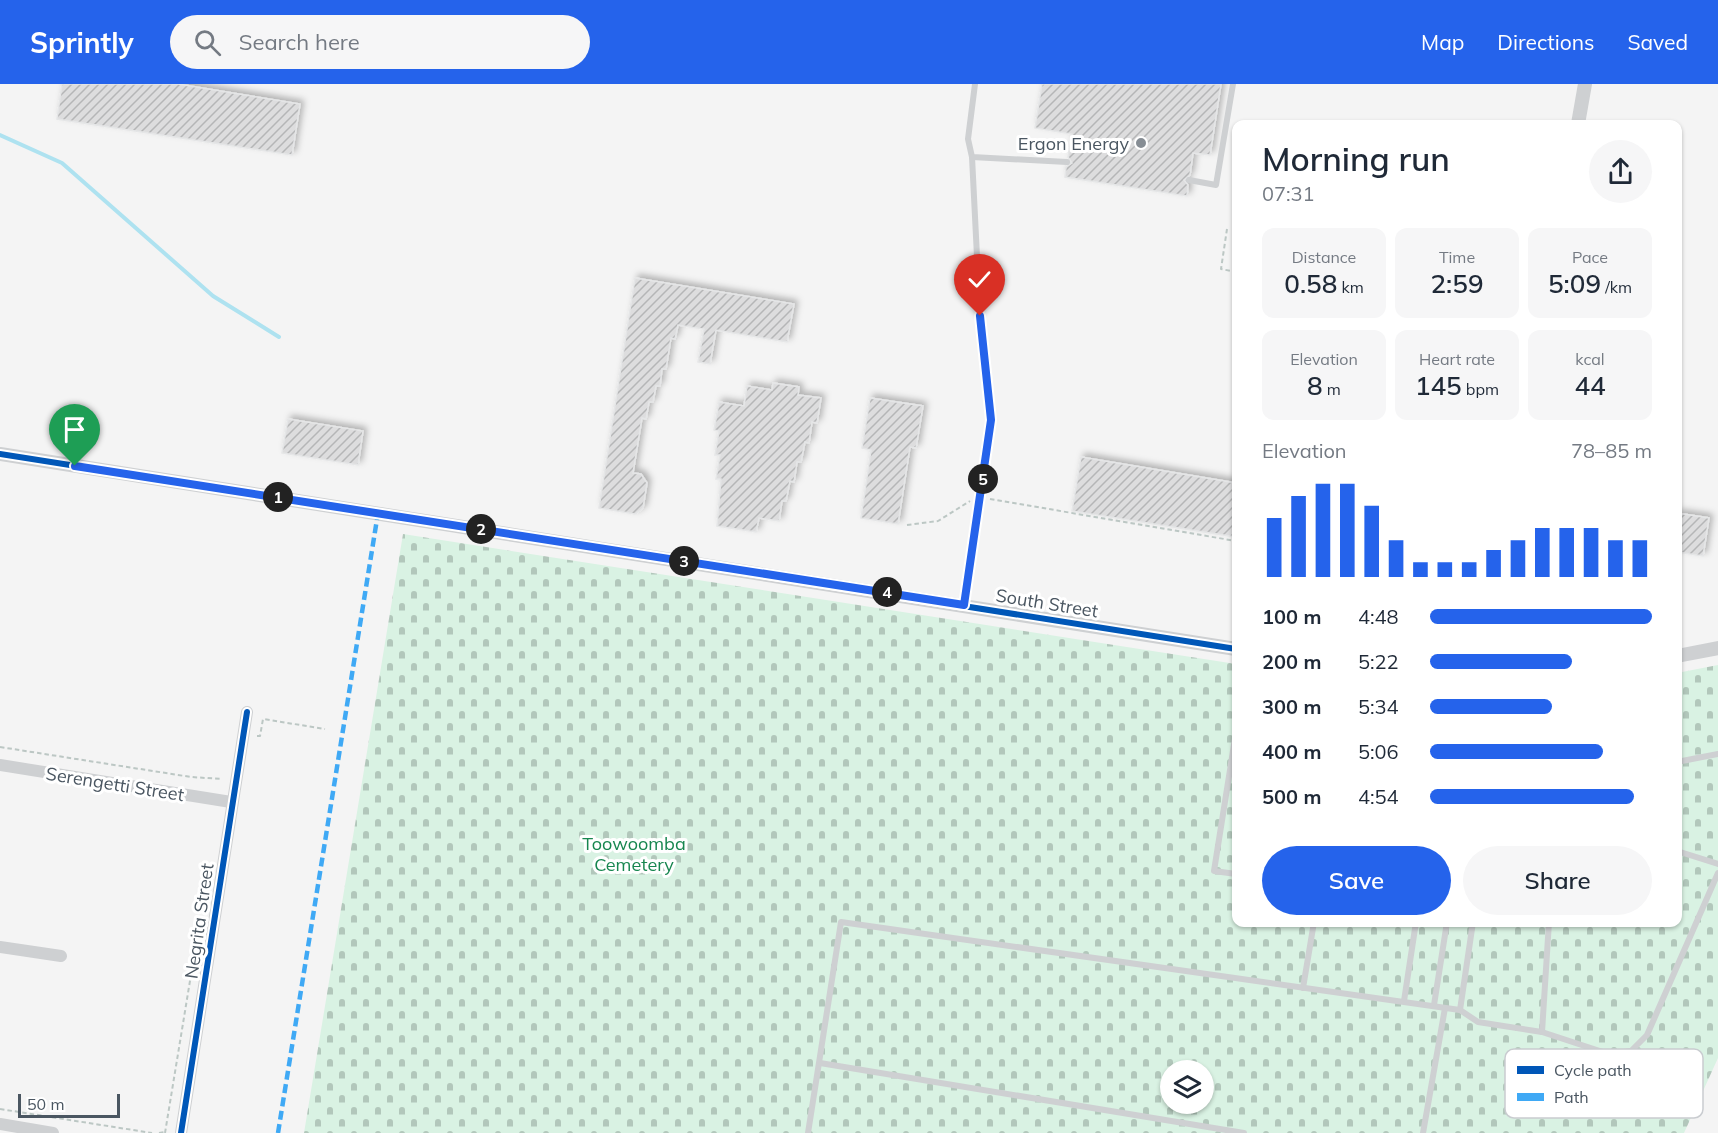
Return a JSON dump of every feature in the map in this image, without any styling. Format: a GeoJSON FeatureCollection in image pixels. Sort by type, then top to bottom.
{"type":"FeatureCollection","features":[{"type":"Feature","properties":{"kind":"street"},"geometry":{"type":"LineString","coordinates":[[1579,120],[1585,84]]}},
{"type":"Feature","properties":{"kind":"street","name":"South Street"},"geometry":{"type":"LineString","coordinates":[[0,454],[1232,648]]}},
{"type":"Feature","properties":{"kind":"street"},"geometry":{"type":"LineString","coordinates":[[1682,655],[1718,648]]}},
{"type":"Feature","properties":{"kind":"street","name":"Negrita Street"},"geometry":{"type":"LineString","coordinates":[[180,1133],[225,801],[247,712]]}},
{"type":"Feature","properties":{"kind":"street","name":"Serengetti Street"},"geometry":{"type":"LineString","coordinates":[[0,765],[225,801]]}},
{"type":"Feature","properties":{"kind":"street"},"geometry":{"type":"LineString","coordinates":[[0,947],[61,956]]}},
{"type":"Feature","properties":{"kind":"street"},"geometry":{"type":"LineString","coordinates":[[0,1124],[53,1133]]}},
{"type":"Feature","properties":{"kind":"lane"},"geometry":{"type":"LineString","coordinates":[[964,605],[991,420],[980,316],[972,157],[968,139],[975,84]]}},
{"type":"Feature","properties":{"kind":"lane"},"geometry":{"type":"LineString","coordinates":[[1189,180],[1216,185],[1233,84]]}},
{"type":"Feature","properties":{"kind":"lane"},"geometry":{"type":"LineString","coordinates":[[972,157],[1067,162]]}},
{"type":"Feature","properties":{"kind":"lane"},"geometry":{"type":"LineString","coordinates":[[1682,761],[1718,754]]}},
{"type":"Feature","properties":{"kind":"lane"},"geometry":{"type":"LineString","coordinates":[[1232,757],[1214,871],[1232,873]]}},
{"type":"Feature","properties":{"kind":"lane"},"geometry":{"type":"LineString","coordinates":[[1682,853],[1718,864]]}},
{"type":"Feature","properties":{"kind":"lane"},"geometry":{"type":"LineString","coordinates":[[1633,1049],[1647,1035],[1718,873]]}},
{"type":"Feature","properties":{"kind":"lane"},"geometry":{"type":"LineString","coordinates":[[808,1133],[841,922],[1434,1005],[1460,1010],[1478,1022],[1542,1032],[1594,1049]]}},
{"type":"Feature","properties":{"kind":"lane"},"geometry":{"type":"LineString","coordinates":[[1303,988],[1313,927]]}},
{"type":"Feature","properties":{"kind":"lane"},"geometry":{"type":"LineString","coordinates":[[1404,1001],[1415,927]]}},
{"type":"Feature","properties":{"kind":"lane"},"geometry":{"type":"LineString","coordinates":[[1434,1005],[1446,927]]}},
{"type":"Feature","properties":{"kind":"lane"},"geometry":{"type":"LineString","coordinates":[[1460,1010],[1472,927]]}},
{"type":"Feature","properties":{"kind":"lane"},"geometry":{"type":"LineString","coordinates":[[1542,1032],[1549,927]]}},
{"type":"Feature","properties":{"kind":"lane"},"geometry":{"type":"LineString","coordinates":[[1423,1133],[1445,1008]]}},
{"type":"Feature","properties":{"kind":"lane"},"geometry":{"type":"LineString","coordinates":[[820,1063],[1244,1133]]}},
{"type":"Feature","properties":{"kind":"path"},"geometry":{"type":"LineString","coordinates":[[1227,229],[1221,269],[1232,271]]}},
{"type":"Feature","properties":{"kind":"path"},"geometry":{"type":"LineString","coordinates":[[907,525],[938,520],[961,505],[980,497],[1232,539]]}},
{"type":"Feature","properties":{"kind":"path"},"geometry":{"type":"LineString","coordinates":[[243,734],[260,736],[263,719],[325,729]]}},
{"type":"Feature","properties":{"kind":"path"},"geometry":{"type":"LineString","coordinates":[[0,747],[191,777],[214,780],[223,778],[225,801]]}},
{"type":"Feature","properties":{"kind":"path"},"geometry":{"type":"LineString","coordinates":[[159,1133],[165,1132],[200,918]]}},
{"type":"Feature","properties":{"kind":"path"},"geometry":{"type":"LineString","coordinates":[[0,1109],[152,1133]]}},
{"type":"Feature","properties":{"kind":"green space","name":"Toowoomba Cemetery"},"geometry":{"type":"Polygon","coordinates":[[[403,534],[1232,663],[1232,927],[1682,927],[1682,672],[1718,665],[1718,1058],[1703,1091],[1703,1049],[1505,1049],[1505,1118],[1691,1118],[1684,1133],[304,1133],[403,534]]]}},
{"type":"Feature","properties":{"kind":"building"},"geometry":{"type":"Polygon","coordinates":[[[62,84],[178,84],[300,104],[292,155],[57,119],[62,84]]]}},
{"type":"Feature","properties":{"kind":"building","name":"Ergon Energy"},"geometry":{"type":"Polygon","coordinates":[[[1042,84],[1221,84],[1210,155],[1193,153],[1190,175],[1184,180],[1188,185],[1187,196],[1065,177],[1066,167],[1072,163],[1068,157],[1072,134],[1035,128],[1042,84]]]}},
{"type":"Feature","properties":{"kind":"building"},"geometry":{"type":"Polygon","coordinates":[[[635,278],[794,304],[787,342],[716,330],[710,364],[698,362],[704,329],[678,325],[675,339],[671,338],[666,369],[662,369],[660,386],[656,386],[653,402],[649,402],[646,419],[642,418],[633,473],[641,474],[647,483],[643,508],[635,514],[599,508],[635,278]]]}},
{"type":"Feature","properties":{"kind":"building"},"geometry":{"type":"Polygon","coordinates":[[[773,383],[799,387],[798,395],[821,398],[817,423],[812,422],[809,443],[805,442],[801,462],[797,462],[794,482],[790,481],[786,501],[782,501],[779,521],[759,518],[756,532],[717,526],[721,479],[716,479],[720,455],[715,455],[719,431],[714,430],[719,402],[744,406],[747,386],[772,390],[773,383]]]}},
{"type":"Feature","properties":{"kind":"building"},"geometry":{"type":"Polygon","coordinates":[[[870,398],[923,406],[916,448],[910,447],[898,524],[861,518],[871,450],[862,448],[870,398]]]}},
{"type":"Feature","properties":{"kind":"building"},"geometry":{"type":"Polygon","coordinates":[[[288,419],[363,431],[358,465],[282,453],[288,419]]]}},
{"type":"Feature","properties":{"kind":"building"},"geometry":{"type":"Polygon","coordinates":[[[1081,457],[1232,482],[1232,536],[1072,511],[1081,457]]]}},
{"type":"Feature","properties":{"kind":"building"},"geometry":{"type":"Polygon","coordinates":[[[1682,514],[1709,518],[1703,556],[1682,553],[1682,514]]]}},
{"type":"Feature","properties":{"kind":"waterway"},"geometry":{"type":"LineString","coordinates":[[0,135],[62,163],[213,296],[279,337]]}},
{"type":"Feature","properties":{"kind":"marked path"},"geometry":{"type":"LineString","coordinates":[[278,1133],[378,513]]}},
{"type":"Feature","properties":{"kind":"cycle path"},"geometry":{"type":"LineString","coordinates":[[0,454],[1232,648]]}},
{"type":"Feature","properties":{"kind":"cycle path"},"geometry":{"type":"LineString","coordinates":[[181,1133],[247,712]]}},
{"type":"Feature","properties":{"kind":"place","name":"Ergon Energy"},"geometry":{"type":"Point","coordinates":[1141,143]}},
{"type":"Feature","properties":{"kind":"route"},"geometry":{"type":"LineString","coordinates":[[75,466],[964,605],[991,420],[980,316]]}}]}
